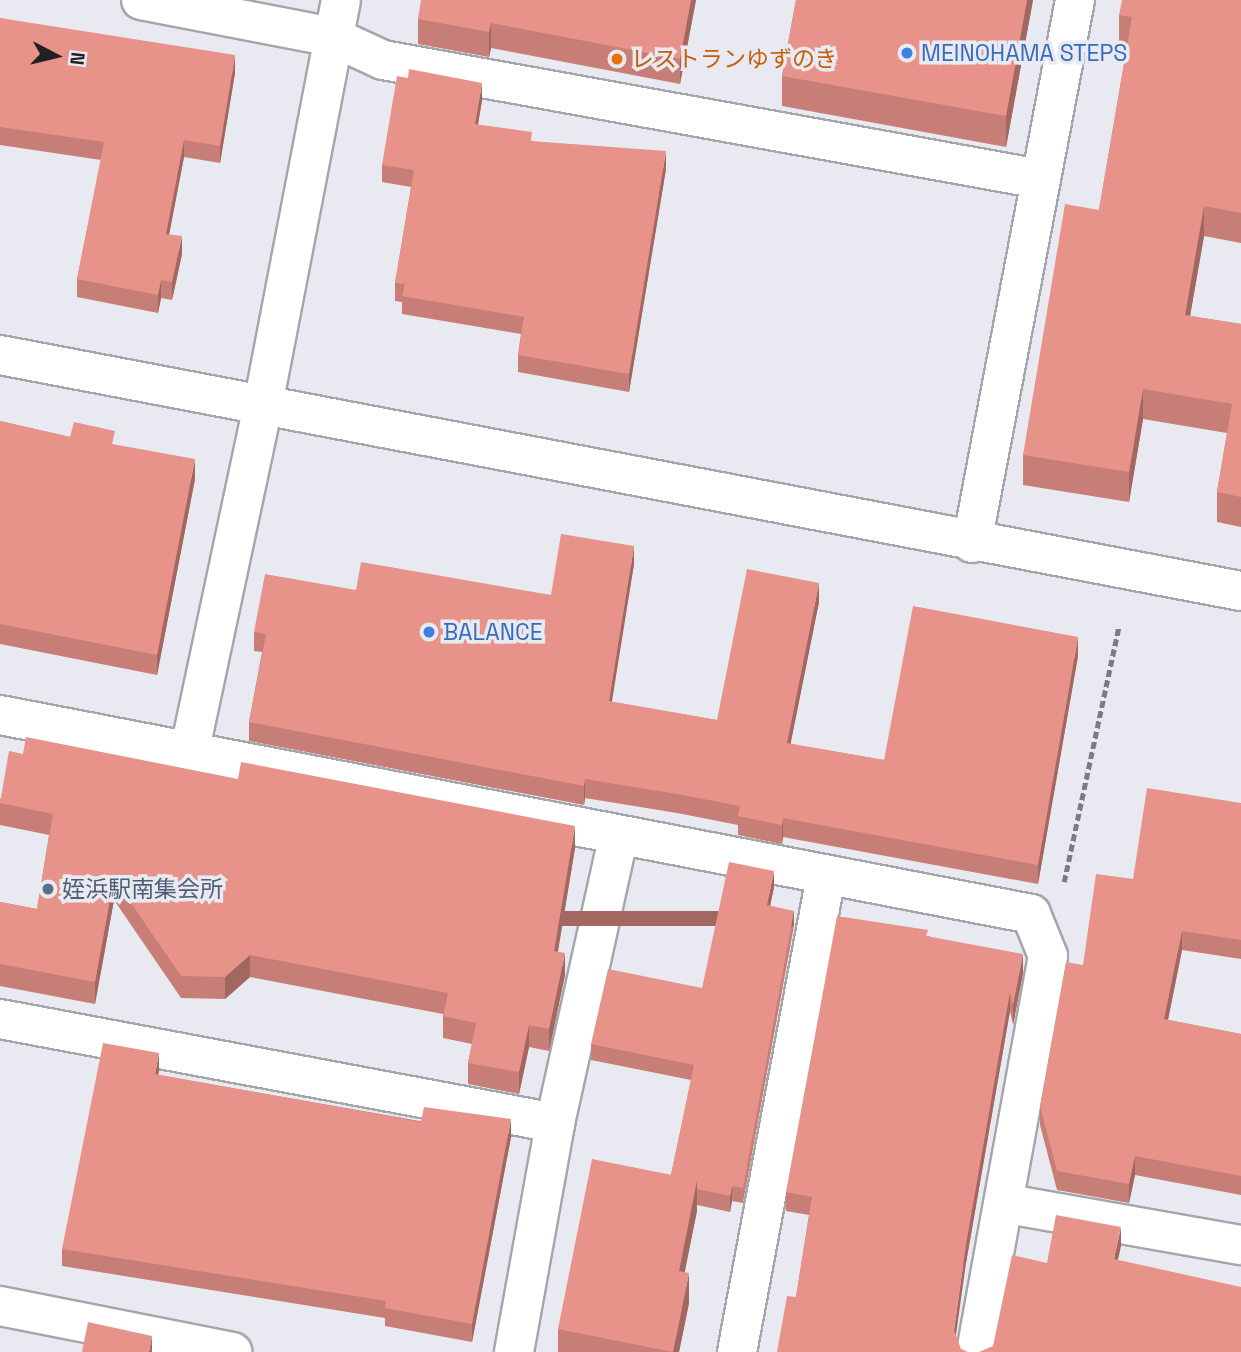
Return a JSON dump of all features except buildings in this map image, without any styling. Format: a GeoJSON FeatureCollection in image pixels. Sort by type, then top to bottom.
{"type":"FeatureCollection","features":[{"type":"Feature","properties":{"kind":"street"},"geometry":{"type":"LineString","coordinates":[[141,0],[333,37],[383,60],[1040,179]]}},
{"type":"Feature","properties":{"kind":"street"},"geometry":{"type":"LineString","coordinates":[[190,749],[263,405],[341,0]]}},
{"type":"Feature","properties":{"kind":"street"},"geometry":{"type":"LineString","coordinates":[[972,543],[1075,0]]}},
{"type":"Feature","properties":{"kind":"street"},"geometry":{"type":"LineString","coordinates":[[0,355],[972,543],[1241,591]]}},
{"type":"Feature","properties":{"kind":"street"},"geometry":{"type":"LineString","coordinates":[[0,715],[190,749],[826,876],[1031,914],[1048,956],[1007,1204],[976,1352]]}},
{"type":"Feature","properties":{"kind":"street"},"geometry":{"type":"LineString","coordinates":[[514,1352],[555,1123],[620,835]]}},
{"type":"Feature","properties":{"kind":"street"},"geometry":{"type":"LineString","coordinates":[[737,1352],[826,876]]}},
{"type":"Feature","properties":{"kind":"street"},"geometry":{"type":"LineString","coordinates":[[0,1019],[555,1123]]}},
{"type":"Feature","properties":{"kind":"street"},"geometry":{"type":"LineString","coordinates":[[1007,1204],[1241,1245]]}},
{"type":"Feature","properties":{"kind":"street"},"geometry":{"type":"LineString","coordinates":[[0,1306],[233,1352]]}},
{"type":"Feature","properties":{"kind":"path"},"geometry":{"type":"LineString","coordinates":[[1048,956],[1119,626]]}},
{"type":"Feature","properties":{"kind":"place","name":"MEINOHAMA STEPS"},"geometry":{"type":"Point","coordinates":[907,53]}},
{"type":"Feature","properties":{"kind":"place","name":"レストランゆずのき"},"geometry":{"type":"Point","coordinates":[617,59]}},
{"type":"Feature","properties":{"kind":"place","name":"BALANCE"},"geometry":{"type":"Point","coordinates":[429,632]}},
{"type":"Feature","properties":{"kind":"place","name":"姪浜駅南集会所"},"geometry":{"type":"Point","coordinates":[48,889]}}]}
